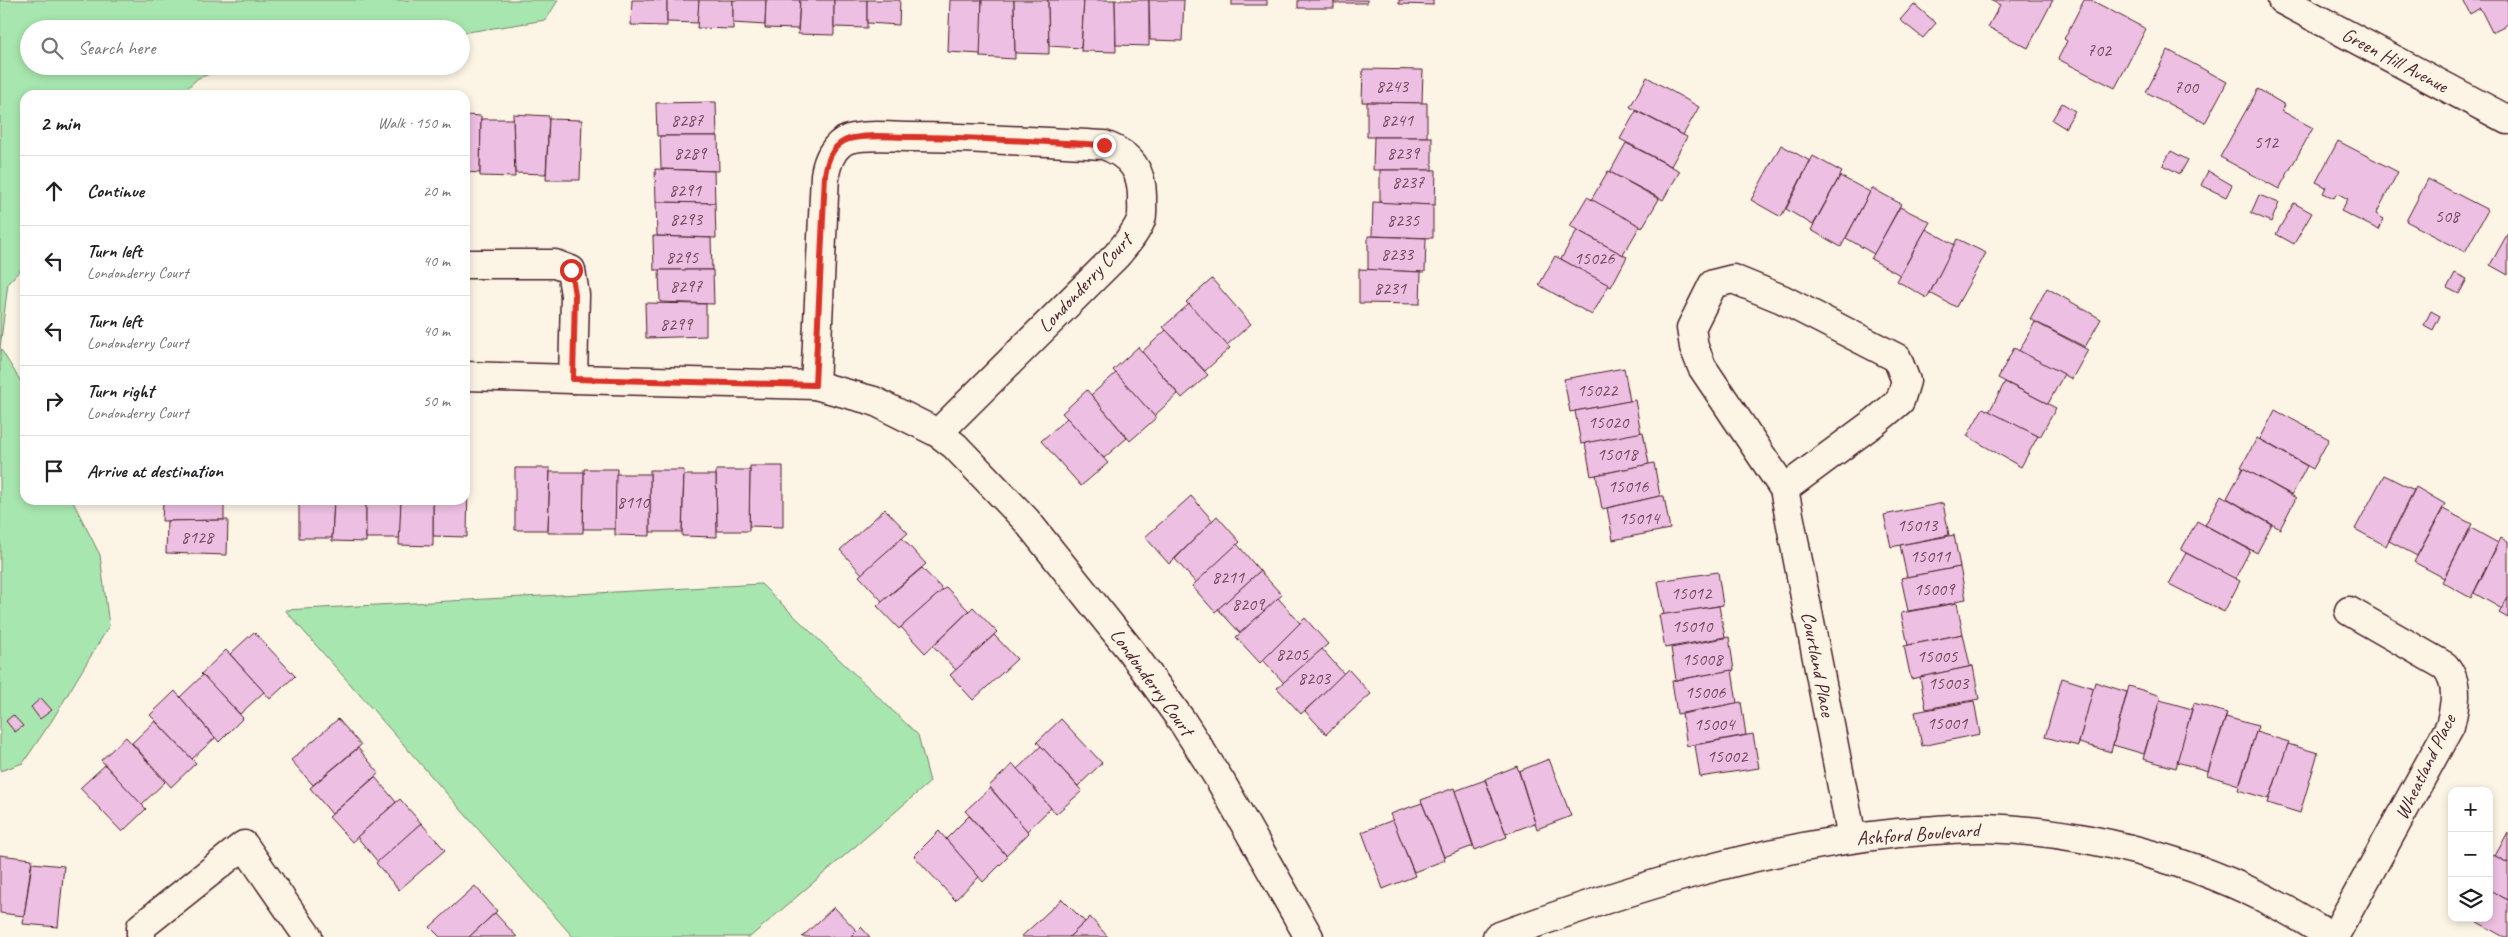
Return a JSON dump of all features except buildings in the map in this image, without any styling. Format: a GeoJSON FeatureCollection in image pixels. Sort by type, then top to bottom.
{"type":"FeatureCollection","features":[{"type":"Feature","properties":{"kind":"street","name":"Green Hill Avenue"},"geometry":{"type":"LineString","coordinates":[[2297,3],[2508,120]]}},
{"type":"Feature","properties":{"kind":"street","name":"Londonderry Court"},"geometry":{"type":"LineString","coordinates":[[815,385],[825,175],[828,160],[836,149],[847,140],[862,137],[930,137],[1104,145],[1118,150],[1140,172],[1142,191],[1141,218],[1132,237],[1117,255],[938,433]]}},
{"type":"Feature","properties":{"kind":"street"},"geometry":{"type":"LineString","coordinates":[[470,264],[555,264],[571,270],[575,295],[573,379]]}},
{"type":"Feature","properties":{"kind":"street"},"geometry":{"type":"LineString","coordinates":[[1733,279],[1782,299],[1897,358],[1906,381],[1900,401],[1784,489],[1702,367],[1694,347],[1691,328],[1713,284],[1733,279]]}},
{"type":"Feature","properties":{"kind":"street","name":"Londonderry Court"},"geometry":{"type":"LineString","coordinates":[[470,376],[815,385],[874,401],[938,433],[955,446],[1026,520],[1131,650],[1182,721],[1221,782],[1309,937]]}},
{"type":"Feature","properties":{"kind":"street","name":"Courtland Place"},"geometry":{"type":"LineString","coordinates":[[1784,489],[1852,838]]}},
{"type":"Feature","properties":{"kind":"street","name":"Wheatland Place"},"geometry":{"type":"LineString","coordinates":[[2333,937],[2450,726],[2455,698],[2454,679],[2446,666],[2348,611]]}},
{"type":"Feature","properties":{"kind":"street","name":"Ashford Boulevard"},"geometry":{"type":"LineString","coordinates":[[1497,937],[1572,910],[1724,865],[1852,838],[1985,828],[2085,839],[2138,851],[2216,877],[2279,905],[2333,937]]}},
{"type":"Feature","properties":{"kind":"street"},"geometry":{"type":"LineString","coordinates":[[141,937],[141,926],[244,845],[308,937]]}},
{"type":"Feature","properties":{"kind":"green space"},"geometry":{"type":"Polygon","coordinates":[[[0,0],[558,0],[546,20],[470,32],[470,20],[20,20],[20,75],[207,75],[198,78],[185,90],[20,90],[20,270],[8,283],[0,348],[0,0]]]}},
{"type":"Feature","properties":{"kind":"green space"},"geometry":{"type":"Polygon","coordinates":[[[0,348],[20,380],[20,505],[75,505],[100,555],[109,626],[51,722],[23,763],[0,771],[0,348]]]}},
{"type":"Feature","properties":{"kind":"green space"},"geometry":{"type":"Polygon","coordinates":[[[761,584],[918,735],[930,782],[750,937],[573,937],[285,610],[761,584]]]}},
{"type":"Feature","properties":{"kind":"route"},"geometry":{"type":"LineString","coordinates":[[571,270],[575,295],[573,379],[815,385],[819,267],[825,175],[828,160],[836,149],[847,140],[862,137],[930,137],[1104,145]]}}]}
